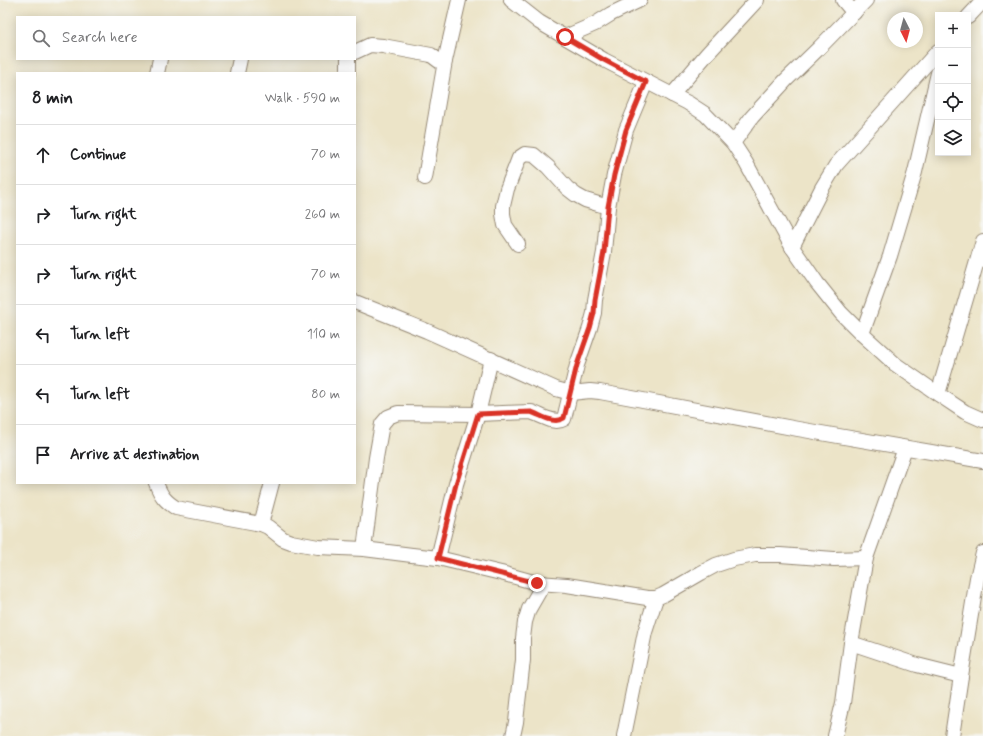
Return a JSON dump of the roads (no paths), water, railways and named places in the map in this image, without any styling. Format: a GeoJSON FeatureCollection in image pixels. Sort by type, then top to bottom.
{"type":"FeatureCollection","features":[{"type":"Feature","properties":{"kind":"street"},"geometry":{"type":"LineString","coordinates":[[425,178],[445,61],[459,0]]}},
{"type":"Feature","properties":{"kind":"street"},"geometry":{"type":"LineString","coordinates":[[511,0],[539,22],[604,60],[705,114],[733,142],[792,247],[817,283],[841,313],[895,364],[965,412],[983,420]]}},
{"type":"Feature","properties":{"kind":"street"},"geometry":{"type":"LineString","coordinates":[[565,37],[640,0]]}},
{"type":"Feature","properties":{"kind":"street"},"geometry":{"type":"LineString","coordinates":[[672,95],[707,54],[757,0]]}},
{"type":"Feature","properties":{"kind":"street"},"geometry":{"type":"LineString","coordinates":[[842,0],[854,13]]}},
{"type":"Feature","properties":{"kind":"street"},"geometry":{"type":"LineString","coordinates":[[733,142],[752,117],[781,85],[866,0]]}},
{"type":"Feature","properties":{"kind":"street"},"geometry":{"type":"LineString","coordinates":[[971,15],[983,1]]}},
{"type":"Feature","properties":{"kind":"street"},"geometry":{"type":"LineString","coordinates":[[356,52],[370,45],[383,46],[432,55],[439,61],[445,61]]}},
{"type":"Feature","properties":{"kind":"street"},"geometry":{"type":"LineString","coordinates":[[792,247],[822,188],[836,165],[935,54]]}},
{"type":"Feature","properties":{"kind":"street"},"geometry":{"type":"LineString","coordinates":[[157,72],[160,60]]}},
{"type":"Feature","properties":{"kind":"street"},"geometry":{"type":"LineString","coordinates":[[237,72],[240,60]]}},
{"type":"Feature","properties":{"kind":"street"},"geometry":{"type":"LineString","coordinates":[[348,60],[348,72]]}},
{"type":"Feature","properties":{"kind":"street"},"geometry":{"type":"LineString","coordinates":[[364,549],[382,424],[388,417],[398,413],[478,414],[531,412],[552,421],[560,421],[564,418],[577,365],[594,313],[604,252],[608,207],[614,175],[626,130],[646,82]]}},
{"type":"Feature","properties":{"kind":"street"},"geometry":{"type":"LineString","coordinates":[[862,334],[890,256],[910,188],[935,84]]}},
{"type":"Feature","properties":{"kind":"street"},"geometry":{"type":"LineString","coordinates":[[518,244],[505,225],[503,206],[507,189],[519,158],[525,154],[534,155],[576,195],[585,200],[608,207]]}},
{"type":"Feature","properties":{"kind":"street"},"geometry":{"type":"LineString","coordinates":[[938,394],[983,241]]}},
{"type":"Feature","properties":{"kind":"street"},"geometry":{"type":"LineString","coordinates":[[356,302],[427,331],[556,389],[571,393],[590,391],[600,392],[798,429],[983,461]]}},
{"type":"Feature","properties":{"kind":"street"},"geometry":{"type":"LineString","coordinates":[[438,558],[456,484],[478,414],[491,359]]}},
{"type":"Feature","properties":{"kind":"street"},"geometry":{"type":"LineString","coordinates":[[836,736],[842,714],[851,643],[866,558],[905,448]]}},
{"type":"Feature","properties":{"kind":"street"},"geometry":{"type":"LineString","coordinates":[[156,484],[162,497],[176,508],[261,524],[283,539],[292,542],[318,547],[364,549],[438,558],[537,583],[567,585],[639,598],[656,598],[716,565],[734,559],[755,555],[780,555],[834,559],[866,558]]}},
{"type":"Feature","properties":{"kind":"street"},"geometry":{"type":"LineString","coordinates":[[261,524],[272,484]]}},
{"type":"Feature","properties":{"kind":"street"},"geometry":{"type":"LineString","coordinates":[[952,736],[960,676],[977,578],[983,553]]}},
{"type":"Feature","properties":{"kind":"street"},"geometry":{"type":"LineString","coordinates":[[512,736],[516,722],[523,660],[525,622],[529,609],[544,583]]}},
{"type":"Feature","properties":{"kind":"street"},"geometry":{"type":"LineString","coordinates":[[624,736],[645,632],[656,598]]}},
{"type":"Feature","properties":{"kind":"street"},"geometry":{"type":"LineString","coordinates":[[851,643],[917,665],[960,676]]}}]}
